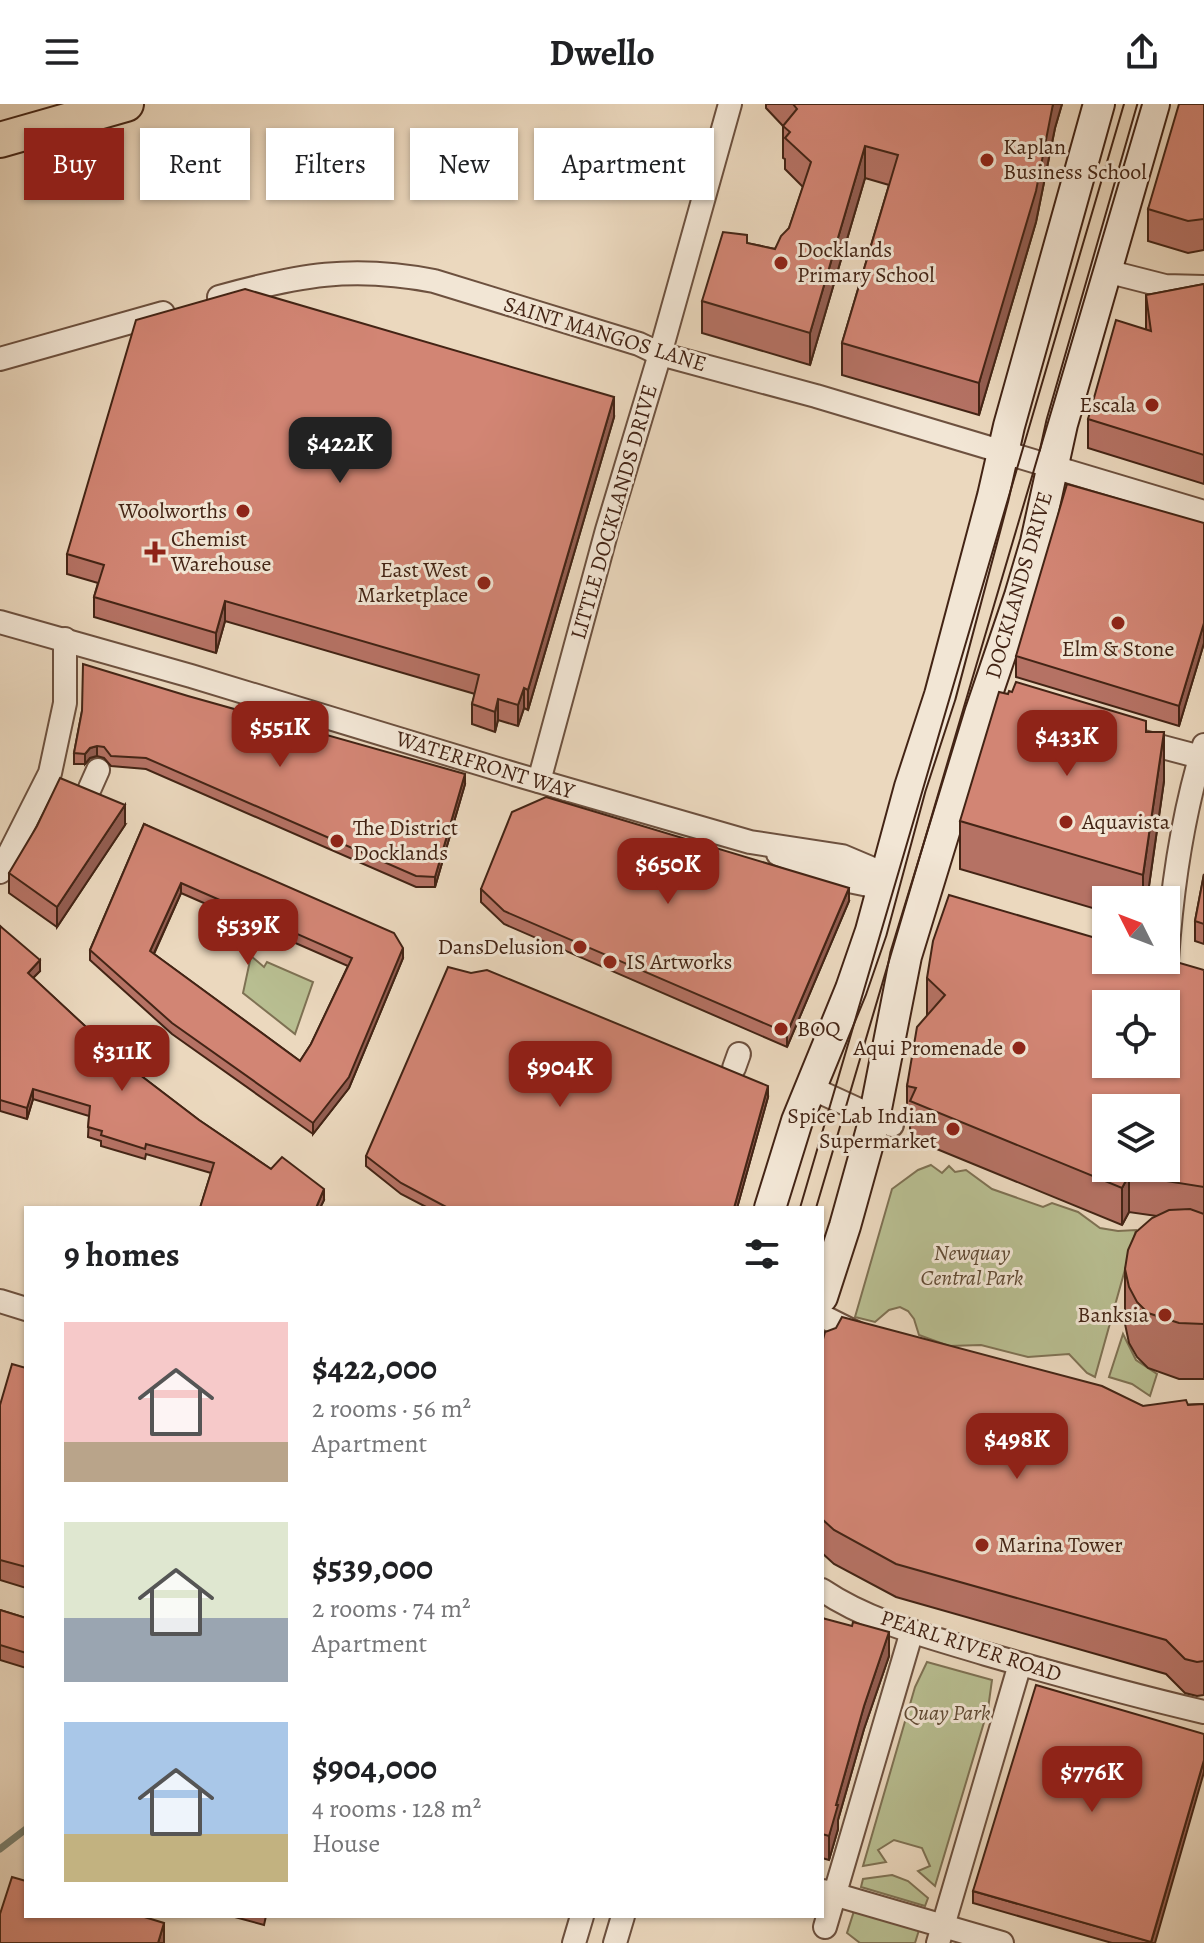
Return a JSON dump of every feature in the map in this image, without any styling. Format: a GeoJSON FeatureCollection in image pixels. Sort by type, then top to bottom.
{"type":"FeatureCollection","features":[{"type":"Feature","properties":{"kind":"main road"},"geometry":{"type":"LineString","coordinates":[[0,140],[126,104]]}},
{"type":"Feature","properties":{"kind":"street","name":"LITTLE DOCKLANDS DRIVE"},"geometry":{"type":"LineString","coordinates":[[539,781],[607,530],[730,104]]}},
{"type":"Feature","properties":{"kind":"street"},"geometry":{"type":"LineString","coordinates":[[771,1206],[809,1087],[861,963],[910,787],[940,695],[1002,453],[1099,104]]}},
{"type":"Feature","properties":{"kind":"street","name":"DOCKLANDS DRIVE"},"geometry":{"type":"LineString","coordinates":[[824,1291],[883,1121],[902,970],[936,896],[994,698],[1062,424],[1154,104]]}},
{"type":"Feature","properties":{"kind":"street"},"geometry":{"type":"LineString","coordinates":[[1106,271],[1165,286],[1204,287]]}},
{"type":"Feature","properties":{"kind":"street","name":"SAINT MANGOS LANE"},"geometry":{"type":"LineString","coordinates":[[0,359],[287,279],[346,272],[405,275],[434,281],[639,344],[660,354],[816,396],[1204,512]]}},
{"type":"Feature","properties":{"kind":"street","name":"WATERFRONT WAY"},"geometry":{"type":"LineString","coordinates":[[0,604],[12,617],[36,631]]}},
{"type":"Feature","properties":{"kind":"street","name":"WATERFRONT WAY"},"geometry":{"type":"LineString","coordinates":[[0,622],[750,842],[849,881],[885,881],[936,896]]}},
{"type":"Feature","properties":{"kind":"street"},"geometry":{"type":"LineString","coordinates":[[0,872],[50,773],[65,703],[65,639]]}},
{"type":"Feature","properties":{"kind":"street"},"geometry":{"type":"LineString","coordinates":[[1108,731],[1203,753],[1180,836],[1173,886]]}},
{"type":"Feature","properties":{"kind":"street"},"geometry":{"type":"LineString","coordinates":[[1180,964],[1192,967]]}},
{"type":"Feature","properties":{"kind":"street"},"geometry":{"type":"LineString","coordinates":[[809,1087],[883,1121]]}},
{"type":"Feature","properties":{"kind":"street"},"geometry":{"type":"LineString","coordinates":[[0,1301],[24,1308]]}},
{"type":"Feature","properties":{"kind":"street"},"geometry":{"type":"LineString","coordinates":[[830,1326],[884,1343]]}},
{"type":"Feature","properties":{"kind":"street","name":"PEARL RIVER ROAD"},"geometry":{"type":"LineString","coordinates":[[824,1591],[847,1605],[912,1631],[1123,1693],[1204,1712]]}},
{"type":"Feature","properties":{"kind":"street"},"geometry":{"type":"LineString","coordinates":[[825,1927],[829,1892],[912,1631]]}},
{"type":"Feature","properties":{"kind":"street"},"geometry":{"type":"LineString","coordinates":[[941,1934],[1020,1664]]}},
{"type":"Feature","properties":{"kind":"street"},"geometry":{"type":"LineString","coordinates":[[829,1892],[941,1934],[1002,1943]]}},
{"type":"Feature","properties":{"kind":"street"},"geometry":{"type":"LineString","coordinates":[[574,1943],[581,1918]]}},
{"type":"Feature","properties":{"kind":"street"},"geometry":{"type":"LineString","coordinates":[[615,1943],[622,1918]]}},
{"type":"Feature","properties":{"kind":"green space"},"geometry":{"type":"Polygon","coordinates":[[[251,956],[264,967],[267,962],[313,982],[295,1034],[243,993],[251,956]]]}},
{"type":"Feature","properties":{"kind":"green space","name":"Newquay Central Park"},"geometry":{"type":"Polygon","coordinates":[[[931,1165],[942,1173],[949,1166],[955,1172],[966,1170],[992,1189],[1043,1207],[1052,1203],[1078,1212],[1100,1228],[1136,1230],[1095,1377],[1069,1354],[1028,1357],[981,1345],[949,1346],[919,1335],[914,1319],[900,1307],[889,1310],[875,1322],[855,1317],[892,1189],[918,1170],[931,1165]]]}},
{"type":"Feature","properties":{"kind":"green space"},"geometry":{"type":"Polygon","coordinates":[[[1123,1334],[1136,1360],[1157,1374],[1150,1396],[1132,1384],[1109,1377],[1123,1334]]]}},
{"type":"Feature","properties":{"kind":"green space","name":"Quay Park"},"geometry":{"type":"Polygon","coordinates":[[[927,1662],[992,1680],[988,1709],[935,1886],[918,1871],[930,1866],[922,1848],[894,1840],[878,1850],[886,1862],[863,1866],[915,1687],[927,1662]]]}},
{"type":"Feature","properties":{"kind":"green space"},"geometry":{"type":"Polygon","coordinates":[[[892,1875],[908,1881],[928,1898],[925,1906],[861,1887],[863,1879],[892,1875]]]}},
{"type":"Feature","properties":{"kind":"green space"},"geometry":{"type":"Polygon","coordinates":[[[854,1911],[919,1930],[915,1943],[860,1943],[847,1933],[854,1911]]]}},
{"type":"Feature","properties":{"kind":"building"},"geometry":{"type":"Polygon","coordinates":[[[793,104],[1053,104],[1036,191],[979,383],[842,343],[898,155],[865,146],[810,333],[702,301],[723,232],[747,235],[747,243],[775,249],[789,228],[811,162],[785,138],[790,132],[783,126],[797,109],[793,104]]]}},
{"type":"Feature","properties":{"kind":"building"},"geometry":{"type":"Polygon","coordinates":[[[1179,104],[1204,104],[1204,219],[1188,221],[1148,209],[1179,104]]]}},
{"type":"Feature","properties":{"kind":"building","name":"Escala"},"geometry":{"type":"Polygon","coordinates":[[[1204,284],[1204,455],[1088,419],[1116,320],[1151,331],[1146,295],[1204,284]]]}},
{"type":"Feature","properties":{"kind":"building"},"geometry":{"type":"Polygon","coordinates":[[[245,289],[614,397],[528,690],[524,688],[518,705],[498,699],[495,712],[472,704],[479,675],[225,601],[216,633],[94,597],[104,565],[67,554],[136,320],[245,289]]]}},
{"type":"Feature","properties":{"kind":"building","name":"Elm & Stone"},"geometry":{"type":"Polygon","coordinates":[[[1067,484],[1204,523],[1204,623],[1179,706],[1016,656],[1067,484]]]}},
{"type":"Feature","properties":{"kind":"building"},"geometry":{"type":"Polygon","coordinates":[[[83,664],[465,774],[435,877],[416,876],[146,758],[111,756],[104,747],[97,746],[85,754],[74,753],[82,711],[83,664]]]}},
{"type":"Feature","properties":{"kind":"building","name":"Aquavista"},"geometry":{"type":"Polygon","coordinates":[[[1016,682],[1146,721],[1146,732],[1164,732],[1143,875],[960,821],[999,692],[1012,692],[1016,682]]]}},
{"type":"Feature","properties":{"kind":"building"},"geometry":{"type":"Polygon","coordinates":[[[60,778],[125,805],[57,907],[9,873],[37,826],[60,778]]]}},
{"type":"Feature","properties":{"kind":"building"},"geometry":{"type":"Polygon","coordinates":[[[546,797],[849,888],[787,1033],[504,911],[481,889],[512,812],[546,797]]]}},
{"type":"Feature","properties":{"kind":"building"},"geometry":{"type":"Polygon","coordinates":[[[144,824],[394,933],[403,948],[349,1077],[313,1123],[172,1023],[90,950],[144,824]],[[181,883],[150,951],[300,1061],[352,958],[181,883]]]}},
{"type":"Feature","properties":{"kind":"building"},"geometry":{"type":"Polygon","coordinates":[[[1204,874],[1204,924],[1195,921],[1204,874]]]}},
{"type":"Feature","properties":{"kind":"building"},"geometry":{"type":"Polygon","coordinates":[[[949,895],[1092,937],[1092,974],[1180,974],[1180,963],[1204,970],[1204,1187],[1173,1182],[1180,1182],[1180,1094],[1092,1094],[1092,1176],[910,1101],[916,1088],[907,1086],[917,1027],[945,995],[927,978],[933,941],[949,895]]]}},
{"type":"Feature","properties":{"kind":"building"},"geometry":{"type":"Polygon","coordinates":[[[0,926],[40,960],[28,973],[127,1065],[199,1120],[271,1169],[282,1157],[324,1189],[317,1206],[201,1206],[214,1163],[146,1144],[145,1149],[101,1135],[102,1131],[88,1127],[90,1106],[33,1089],[27,1108],[0,1100],[0,926]]]}},
{"type":"Feature","properties":{"kind":"building"},"geometry":{"type":"Polygon","coordinates":[[[448,967],[471,973],[487,970],[768,1086],[735,1206],[444,1206],[401,1183],[366,1156],[448,967]]]}},
{"type":"Feature","properties":{"kind":"building"},"geometry":{"type":"Polygon","coordinates":[[[1107,1182],[1125,1182],[1122,1188],[1107,1182]]]}},
{"type":"Feature","properties":{"kind":"building"},"geometry":{"type":"Polygon","coordinates":[[[1190,1209],[1204,1214],[1204,1324],[1179,1323],[1148,1313],[1129,1287],[1125,1269],[1128,1250],[1136,1232],[1152,1218],[1169,1210],[1190,1209]]]}},
{"type":"Feature","properties":{"kind":"building"},"geometry":{"type":"Polygon","coordinates":[[[842,1317],[1102,1386],[1143,1406],[1186,1400],[1188,1405],[1204,1404],[1204,1661],[1185,1659],[1166,1640],[896,1564],[834,1530],[824,1521],[824,1336],[825,1332],[836,1328],[842,1317]]]}},
{"type":"Feature","properties":{"kind":"building"},"geometry":{"type":"Polygon","coordinates":[[[12,1364],[24,1367],[24,1566],[0,1560],[0,1405],[12,1364]]]}},
{"type":"Feature","properties":{"kind":"building"},"geometry":{"type":"Polygon","coordinates":[[[0,1610],[24,1617],[24,1652],[0,1645],[0,1610]]]}},
{"type":"Feature","properties":{"kind":"building"},"geometry":{"type":"Polygon","coordinates":[[[824,1619],[852,1626],[853,1622],[889,1632],[864,1706],[829,1836],[824,1835],[824,1619]]]}},
{"type":"Feature","properties":{"kind":"building"},"geometry":{"type":"Polygon","coordinates":[[[1036,1685],[1204,1734],[1204,1760],[1151,1942],[973,1891],[1036,1685]]]}},
{"type":"Feature","properties":{"kind":"building"},"geometry":{"type":"Polygon","coordinates":[[[12,1877],[24,1880],[24,1918],[148,1918],[164,1923],[158,1943],[0,1943],[0,1914],[12,1877]]]}},
{"type":"Feature","properties":{"kind":"waterway"},"geometry":{"type":"LineString","coordinates":[[0,1849],[24,1831]]}},
{"type":"Feature","properties":{"kind":"tram line"},"geometry":{"type":"LineString","coordinates":[[801,1206],[1124,104]]}},
{"type":"Feature","properties":{"kind":"tram line"},"geometry":{"type":"LineString","coordinates":[[817,1206],[1142,104]]}},
{"type":"Feature","properties":{"kind":"place","name":"Kaplan Business School"},"geometry":{"type":"Point","coordinates":[987,160]}},
{"type":"Feature","properties":{"kind":"place","name":"Docklands Primary School"},"geometry":{"type":"Point","coordinates":[781,263]}},
{"type":"Feature","properties":{"kind":"place","name":"Escala"},"geometry":{"type":"Point","coordinates":[1152,405]}},
{"type":"Feature","properties":{"kind":"place","name":"Woolworths"},"geometry":{"type":"Point","coordinates":[243,511]}},
{"type":"Feature","properties":{"kind":"place","name":"Chemist Warehouse"},"geometry":{"type":"Point","coordinates":[155,552]}},
{"type":"Feature","properties":{"kind":"place","name":"East West Marketplace"},"geometry":{"type":"Point","coordinates":[484,583]}},
{"type":"Feature","properties":{"kind":"place","name":"Elm & Stone"},"geometry":{"type":"Point","coordinates":[1118,623]}},
{"type":"Feature","properties":{"kind":"place","name":"Aquavista"},"geometry":{"type":"Point","coordinates":[1066,822]}},
{"type":"Feature","properties":{"kind":"place","name":"The District Docklands"},"geometry":{"type":"Point","coordinates":[337,841]}},
{"type":"Feature","properties":{"kind":"place","name":"DansDelusion"},"geometry":{"type":"Point","coordinates":[580,947]}},
{"type":"Feature","properties":{"kind":"place","name":"IS Artworks"},"geometry":{"type":"Point","coordinates":[610,962]}},
{"type":"Feature","properties":{"kind":"place","name":"BOQ"},"geometry":{"type":"Point","coordinates":[781,1029]}},
{"type":"Feature","properties":{"kind":"place","name":"Aqui Promenade"},"geometry":{"type":"Point","coordinates":[1019,1048]}},
{"type":"Feature","properties":{"kind":"place","name":"Spice Lab Indian Supermarket"},"geometry":{"type":"Point","coordinates":[953,1129]}},
{"type":"Feature","properties":{"kind":"place","name":"Banksia"},"geometry":{"type":"Point","coordinates":[1165,1315]}},
{"type":"Feature","properties":{"kind":"place","name":"Marina Tower"},"geometry":{"type":"Point","coordinates":[982,1545]}}]}
